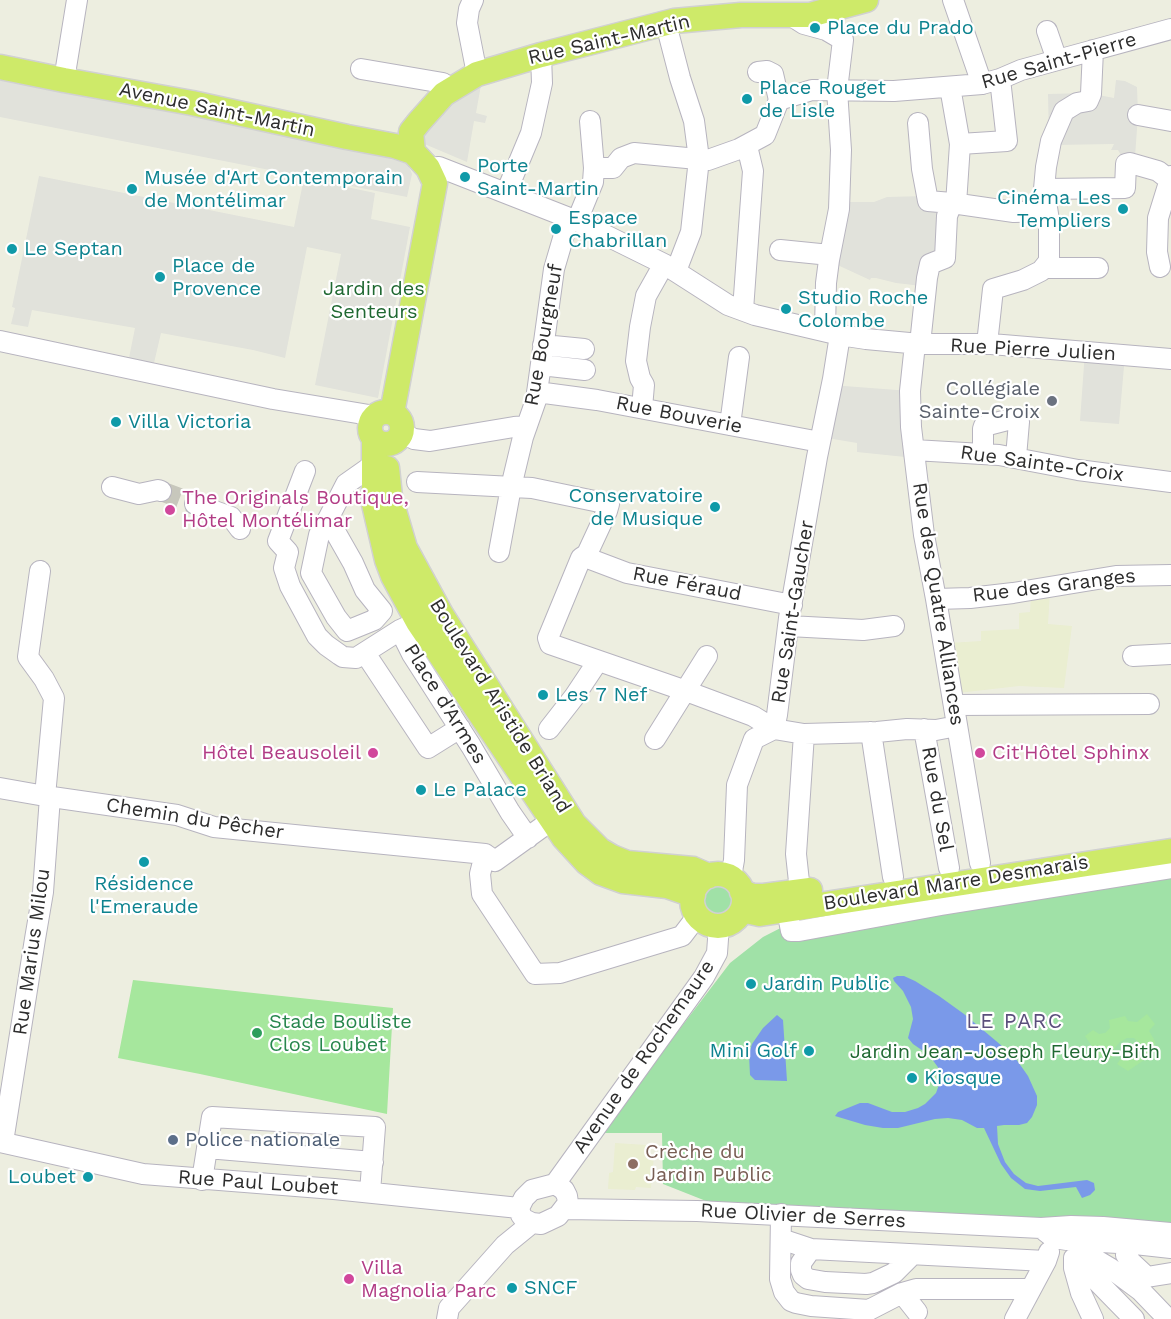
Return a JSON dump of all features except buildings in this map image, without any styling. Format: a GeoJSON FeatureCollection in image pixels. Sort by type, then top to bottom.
{"type":"FeatureCollection","features":[{"type":"Feature","properties":{"kind":"main road","name":"Rue Saint-Martin"},"geometry":{"type":"LineString","coordinates":[[419,122],[450,89],[477,74],[541,55],[674,21],[741,15],[810,15],[858,3]]}},
{"type":"Feature","properties":{"kind":"main road","name":"Avenue Saint-Martin"},"geometry":{"type":"LineString","coordinates":[[0,67],[192,102],[378,143],[395,147],[420,160]]}},
{"type":"Feature","properties":{"kind":"main road"},"geometry":{"type":"LineString","coordinates":[[378,143],[419,122]]}},
{"type":"Feature","properties":{"kind":"main road"},"geometry":{"type":"LineString","coordinates":[[383,427],[435,183],[420,160],[411,132],[419,122]]}},
{"type":"Feature","properties":{"kind":"main road","name":"Boulevard Aristide Briand"},"geometry":{"type":"LineString","coordinates":[[383,427],[373,465],[374,504],[404,628],[564,838],[586,862],[601,873],[623,881],[668,886],[703,912]]}},
{"type":"Feature","properties":{"kind":"main road","name":"Boulevard Aristide Briand"},"geometry":{"type":"LineString","coordinates":[[383,427],[390,497],[405,548],[436,606],[574,824],[600,850],[619,860],[627,863],[693,869],[731,889]]}},
{"type":"Feature","properties":{"kind":"main road","name":"Boulevard Marre Desmarais"},"geometry":{"type":"LineString","coordinates":[[731,889],[760,914],[794,900],[893,877],[1171,836]]}},
{"type":"Feature","properties":{"kind":"main road","name":"Boulevard Marre Desmarais"},"geometry":{"type":"LineString","coordinates":[[794,900],[1171,851]]}},
{"type":"Feature","properties":{"kind":"main road"},"geometry":{"type":"LineString","coordinates":[[699,883],[731,889],[739,915],[730,922],[703,912],[699,883]]}},
{"type":"Feature","properties":{"kind":"street"},"geometry":{"type":"LineString","coordinates":[[64,80],[77,0]]}},
{"type":"Feature","properties":{"kind":"street"},"geometry":{"type":"LineString","coordinates":[[473,0],[467,23],[477,74]]}},
{"type":"Feature","properties":{"kind":"street"},"geometry":{"type":"LineString","coordinates":[[952,0],[991,82],[1007,141],[960,144]]}},
{"type":"Feature","properties":{"kind":"street","name":"Rue Saint-Gaucher"},"geometry":{"type":"LineString","coordinates":[[731,889],[738,785],[754,739],[774,729],[777,716],[792,604],[820,442],[832,333],[826,283],[839,209],[841,150],[837,90],[843,40],[826,30],[804,24],[790,15]]}},
{"type":"Feature","properties":{"kind":"street"},"geometry":{"type":"LineString","coordinates":[[642,408],[644,385],[636,361],[646,296],[670,268],[691,232],[699,159],[694,121],[666,24]]}},
{"type":"Feature","properties":{"kind":"street","name":"Rue Saint-Pierre"},"geometry":{"type":"LineString","coordinates":[[779,100],[812,90],[894,91],[991,82],[1021,70],[1171,29]]}},
{"type":"Feature","properties":{"kind":"street"},"geometry":{"type":"LineString","coordinates":[[1047,31],[1057,60]]}},
{"type":"Feature","properties":{"kind":"street"},"geometry":{"type":"LineString","coordinates":[[987,344],[993,289],[1023,280],[1041,271],[1049,261],[1049,220],[1044,189],[1051,141],[1064,111],[1088,101],[1091,94],[1093,50]]}},
{"type":"Feature","properties":{"kind":"street"},"geometry":{"type":"LineString","coordinates":[[506,194],[531,133],[542,83],[541,55]]}},
{"type":"Feature","properties":{"kind":"street"},"geometry":{"type":"LineString","coordinates":[[361,69],[443,83],[450,89]]}},
{"type":"Feature","properties":{"kind":"street"},"geometry":{"type":"LineString","coordinates":[[594,168],[613,168],[621,158],[634,153],[708,160],[747,146],[765,135],[779,100],[773,74],[767,71],[758,72]]}},
{"type":"Feature","properties":{"kind":"street"},"geometry":{"type":"LineString","coordinates":[[950,87],[960,144],[954,203]]}},
{"type":"Feature","properties":{"kind":"street"},"geometry":{"type":"LineString","coordinates":[[1138,115],[1171,121]]}},
{"type":"Feature","properties":{"kind":"street","name":"Rue Bourgneuf"},"geometry":{"type":"LineString","coordinates":[[499,552],[511,487],[536,400],[554,269],[573,219],[593,182],[590,121]]}},
{"type":"Feature","properties":{"kind":"street"},"geometry":{"type":"LineString","coordinates":[[918,123],[922,169],[928,201],[1014,212],[1047,211]]}},
{"type":"Feature","properties":{"kind":"street"},"geometry":{"type":"LineString","coordinates":[[743,310],[753,171],[747,146]]}},
{"type":"Feature","properties":{"kind":"street","name":"Rue Pierre Julien"},"geometry":{"type":"LineString","coordinates":[[420,160],[573,219],[670,268],[728,305],[755,315],[866,339],[918,344],[987,344],[1171,359]]}},
{"type":"Feature","properties":{"kind":"street"},"geometry":{"type":"LineString","coordinates":[[1044,189],[1125,188],[1126,164],[1130,163],[1158,171],[1170,179],[1158,218],[1157,252],[1160,267]]}},
{"type":"Feature","properties":{"kind":"street","name":"Rue des Quatre Alliances"},"geometry":{"type":"LineString","coordinates":[[954,203],[947,216],[945,258],[930,264],[927,278],[910,391],[911,427],[924,535],[980,863]]}},
{"type":"Feature","properties":{"kind":"street"},"geometry":{"type":"LineString","coordinates":[[780,250],[830,255]]}},
{"type":"Feature","properties":{"kind":"street"},"geometry":{"type":"LineString","coordinates":[[1044,268],[1098,268]]}},
{"type":"Feature","properties":{"kind":"street"},"geometry":{"type":"LineString","coordinates":[[0,341],[265,398],[343,412],[414,439],[430,441],[527,426]]}},
{"type":"Feature","properties":{"kind":"street"},"geometry":{"type":"LineString","coordinates":[[542,355],[584,349]]}},
{"type":"Feature","properties":{"kind":"street"},"geometry":{"type":"LineString","coordinates":[[542,355],[585,370]]}},
{"type":"Feature","properties":{"kind":"street"},"geometry":{"type":"LineString","coordinates":[[730,425],[739,357]]}},
{"type":"Feature","properties":{"kind":"street","name":"Rue Bouverie"},"geometry":{"type":"LineString","coordinates":[[537,392],[597,400],[820,442]]}},
{"type":"Feature","properties":{"kind":"street"},"geometry":{"type":"LineString","coordinates":[[983,454],[984,426],[1015,418],[1019,422],[1016,457]]}},
{"type":"Feature","properties":{"kind":"street","name":"Rue Sainte-Croix"},"geometry":{"type":"LineString","coordinates":[[914,450],[1016,457],[1078,470],[1171,482]]}},
{"type":"Feature","properties":{"kind":"street"},"geometry":{"type":"LineString","coordinates":[[373,465],[346,484],[319,535],[311,573],[336,617],[350,630],[428,748],[460,728]]}},
{"type":"Feature","properties":{"kind":"street"},"geometry":{"type":"LineString","coordinates":[[305,471],[278,541],[288,552],[284,568],[290,586],[318,636],[334,652],[344,657],[356,658],[404,628]]}},
{"type":"Feature","properties":{"kind":"street"},"geometry":{"type":"LineString","coordinates":[[417,482],[532,488],[609,504],[587,554],[580,558],[548,638],[550,644],[753,716],[774,729],[804,734],[907,729],[936,730],[957,726]]}},
{"type":"Feature","properties":{"kind":"street"},"geometry":{"type":"LineString","coordinates":[[112,487],[139,494],[161,491]]}},
{"type":"Feature","properties":{"kind":"street"},"geometry":{"type":"LineString","coordinates":[[195,504],[231,518],[240,529]]}},
{"type":"Feature","properties":{"kind":"street","name":"Place d'Armes"},"geometry":{"type":"LineString","coordinates":[[328,519],[365,590],[382,611],[380,613],[404,628],[412,654],[528,838]]}},
{"type":"Feature","properties":{"kind":"street","name":"Rue Féraud"},"geometry":{"type":"LineString","coordinates":[[587,554],[590,559],[627,573],[792,604]]}},
{"type":"Feature","properties":{"kind":"street","name":"Rue Marius Milou"},"geometry":{"type":"LineString","coordinates":[[2,1142],[43,892],[54,698],[28,657],[40,571]]}},
{"type":"Feature","properties":{"kind":"street","name":"Rue des Granges"},"geometry":{"type":"LineString","coordinates":[[936,599],[1013,593],[1116,576],[1171,575]]}},
{"type":"Feature","properties":{"kind":"street"},"geometry":{"type":"LineString","coordinates":[[350,630],[374,620],[380,613]]}},
{"type":"Feature","properties":{"kind":"street"},"geometry":{"type":"LineString","coordinates":[[789,626],[863,630],[894,626]]}},
{"type":"Feature","properties":{"kind":"street"},"geometry":{"type":"LineString","coordinates":[[1133,656],[1171,654]]}},
{"type":"Feature","properties":{"kind":"street"},"geometry":{"type":"LineString","coordinates":[[655,739],[707,656]]}},
{"type":"Feature","properties":{"kind":"street"},"geometry":{"type":"LineString","coordinates":[[549,729],[574,697],[598,660]]}},
{"type":"Feature","properties":{"kind":"street"},"geometry":{"type":"LineString","coordinates":[[954,705],[1149,704]]}},
{"type":"Feature","properties":{"kind":"street","name":"Rue du Sel"},"geometry":{"type":"LineString","coordinates":[[924,729],[949,868]]}},
{"type":"Feature","properties":{"kind":"street"},"geometry":{"type":"LineString","coordinates":[[871,732],[893,877]]}},
{"type":"Feature","properties":{"kind":"street"},"geometry":{"type":"LineString","coordinates":[[804,734],[791,931],[1171,868]]}},
{"type":"Feature","properties":{"kind":"street","name":"Chemin du Pêcher"},"geometry":{"type":"LineString","coordinates":[[0,788],[177,815],[214,827],[372,842],[490,858]]}},
{"type":"Feature","properties":{"kind":"street"},"geometry":{"type":"LineString","coordinates":[[552,820],[528,838],[490,858],[480,874],[482,894],[535,974],[560,973],[682,936],[703,912]]}},
{"type":"Feature","properties":{"kind":"street","name":"Avenue de Rochemaure"},"geometry":{"type":"LineString","coordinates":[[555,1184],[704,977],[717,953],[703,912]]}},
{"type":"Feature","properties":{"kind":"street"},"geometry":{"type":"LineString","coordinates":[[202,1180],[212,1117],[375,1127],[370,1192]]}},
{"type":"Feature","properties":{"kind":"street","name":"Rue Paul Loubet"},"geometry":{"type":"LineString","coordinates":[[2,1142],[143,1174],[370,1192],[519,1208]]}},
{"type":"Feature","properties":{"kind":"street"},"geometry":{"type":"LineString","coordinates":[[207,1148],[373,1162]]}},
{"type":"Feature","properties":{"kind":"street"},"geometry":{"type":"LineString","coordinates":[[555,1184],[564,1190],[568,1203],[558,1216],[541,1224],[532,1223],[521,1215],[519,1208],[524,1198],[532,1190],[555,1184]]}},
{"type":"Feature","properties":{"kind":"street","name":"Rue Olivier de Serres"},"geometry":{"type":"LineString","coordinates":[[565,1209],[781,1214],[1048,1233],[1084,1246],[1135,1244],[1171,1248]]}},
{"type":"Feature","properties":{"kind":"street"},"geometry":{"type":"LineString","coordinates":[[781,1214],[780,1279],[784,1293],[796,1303],[874,1314],[949,1298],[1031,1289]]}},
{"type":"Feature","properties":{"kind":"street"},"geometry":{"type":"LineString","coordinates":[[447,1319],[449,1308],[506,1245],[532,1223]]}},
{"type":"Feature","properties":{"kind":"street","name":"Rue Olivier de Serres"},"geometry":{"type":"LineString","coordinates":[[1048,1233],[1071,1226],[1171,1233]]}},
{"type":"Feature","properties":{"kind":"street"},"geometry":{"type":"LineString","coordinates":[[1094,1319],[1081,1293],[1074,1268],[1074,1258],[1103,1227]]}},
{"type":"Feature","properties":{"kind":"street"},"geometry":{"type":"LineString","coordinates":[[1015,1319],[1046,1261],[1048,1233]]}},
{"type":"Feature","properties":{"kind":"street"},"geometry":{"type":"LineString","coordinates":[[781,1239],[811,1249],[1046,1261]]}},
{"type":"Feature","properties":{"kind":"street"},"geometry":{"type":"LineString","coordinates":[[1135,1244],[1127,1250],[1126,1255],[1168,1319]]}},
{"type":"Feature","properties":{"kind":"street"},"geometry":{"type":"LineString","coordinates":[[1084,1246],[1110,1268],[1144,1284],[1171,1273]]}},
{"type":"Feature","properties":{"kind":"street"},"geometry":{"type":"LineString","coordinates":[[1084,1246],[1084,1263],[1091,1275],[1134,1319]]}},
{"type":"Feature","properties":{"kind":"street"},"geometry":{"type":"LineString","coordinates":[[811,1249],[801,1263],[803,1275],[808,1279],[825,1282],[866,1284],[873,1282],[894,1273],[912,1255]]}},
{"type":"Feature","properties":{"kind":"shaded area"},"geometry":{"type":"Polygon","coordinates":[[[0,74],[406,159],[412,174],[407,197],[0,117],[0,74]]]}},
{"type":"Feature","properties":{"kind":"shaded area"},"geometry":{"type":"Polygon","coordinates":[[[1116,80],[1125,81],[1137,87],[1135,157],[1126,164],[1118,150],[1111,150],[1114,144],[1054,145],[1049,138],[1048,94],[1088,93],[1114,98],[1116,80]]]}},
{"type":"Feature","properties":{"kind":"shaded area"},"geometry":{"type":"Polygon","coordinates":[[[481,85],[476,113],[487,116],[485,123],[474,121],[467,162],[415,140],[450,101],[481,85]]]}},
{"type":"Feature","properties":{"kind":"shaded area","name":"Place de Provence"},"geometry":{"type":"Polygon","coordinates":[[[39,176],[294,227],[304,178],[375,193],[371,219],[410,227],[378,398],[315,385],[341,254],[307,247],[285,358],[161,333],[154,363],[129,358],[135,328],[32,310],[28,327],[11,324],[15,308],[12,307],[39,176]]]}},
{"type":"Feature","properties":{"kind":"shaded area"},"geometry":{"type":"Polygon","coordinates":[[[925,196],[947,203],[947,236],[922,286],[876,278],[870,280],[831,262],[846,202],[874,202],[887,197],[925,196]]]}},
{"type":"Feature","properties":{"kind":"shaded area"},"geometry":{"type":"Polygon","coordinates":[[[1085,351],[1125,355],[1119,424],[1080,421],[1085,351]]]}},
{"type":"Feature","properties":{"kind":"shaded area"},"geometry":{"type":"Polygon","coordinates":[[[831,385],[910,391],[915,458],[857,452],[857,443],[821,437],[831,385]]]}},
{"type":"Feature","properties":{"kind":"shaded area"},"geometry":{"type":"Polygon","coordinates":[[[1050,592],[1048,624],[1072,626],[1064,688],[1019,686],[958,693],[949,643],[981,641],[981,631],[1019,629],[1019,613],[1030,612],[1031,595],[1050,592]]]}},
{"type":"Feature","properties":{"kind":"shaded area","name":"Crèche du Jardin Public"},"geometry":{"type":"Polygon","coordinates":[[[615,1143],[647,1145],[647,1154],[654,1155],[651,1188],[608,1189],[609,1173],[613,1172],[615,1143]]]}},
{"type":"Feature","properties":{"kind":"green space","name":"Jardin Jean-Joseph Fleury-Bith"},"geometry":{"type":"Polygon","coordinates":[[[1171,857],[1171,1223],[1132,1223],[706,1201],[663,1184],[662,1133],[604,1133],[618,1110],[730,963],[763,937],[802,917],[1171,857]]]}},
{"type":"Feature","properties":{"kind":"green space"},"geometry":{"type":"Polygon","coordinates":[[[718,882],[731,887],[736,900],[731,913],[718,918],[705,913],[700,900],[705,887],[718,882]]]}},
{"type":"Feature","properties":{"kind":"green space","name":"Stade Bouliste Clos Loubet"},"geometry":{"type":"Polygon","coordinates":[[[133,980],[393,1008],[387,1114],[118,1058],[133,980]]]}},
{"type":"Feature","properties":{"kind":"green space"},"geometry":{"type":"Polygon","coordinates":[[[1147,1014],[1155,1024],[1149,1031],[1155,1041],[1154,1051],[1128,1071],[1117,1064],[1126,1051],[1145,1049],[1134,1038],[1127,1038],[1120,1042],[1114,1049],[1112,1058],[1106,1059],[1097,1054],[1085,1036],[1093,1030],[1099,1034],[1105,1033],[1110,1028],[1109,1020],[1125,1016],[1128,1021],[1137,1022],[1147,1014]]]}},
{"type":"Feature","properties":{"kind":"water"},"geometry":{"type":"Polygon","coordinates":[[[904,976],[915,981],[964,1014],[1016,1059],[1028,1076],[1037,1096],[1037,1105],[1032,1117],[1027,1123],[997,1126],[998,1144],[1005,1162],[1014,1174],[1026,1183],[1038,1186],[1087,1180],[1094,1183],[1095,1190],[1090,1195],[1082,1198],[1076,1187],[1040,1191],[1025,1189],[1011,1178],[1001,1164],[984,1128],[977,1128],[962,1120],[935,1119],[898,1128],[883,1128],[835,1116],[838,1112],[860,1103],[868,1103],[892,1112],[905,1112],[925,1104],[936,1093],[941,1079],[940,1070],[929,1055],[908,1038],[913,1019],[911,1007],[903,991],[894,981],[893,978],[904,976]]]}},
{"type":"Feature","properties":{"kind":"water"},"geometry":{"type":"Polygon","coordinates":[[[777,1015],[783,1020],[787,1081],[755,1080],[750,1075],[749,1054],[752,1044],[763,1028],[777,1015]]]}},
{"type":"Feature","properties":{"kind":"tunnel"},"geometry":{"type":"LineString","coordinates":[[161,491],[195,504]]}},
{"type":"Feature","properties":{"kind":"place","name":"Place du Prado"},"geometry":{"type":"Point","coordinates":[815,28]}},
{"type":"Feature","properties":{"kind":"place","name":"Place Rouget de Lisle"},"geometry":{"type":"Point","coordinates":[747,99]}},
{"type":"Feature","properties":{"kind":"place","name":"Porte Saint-Martin"},"geometry":{"type":"Point","coordinates":[465,177]}},
{"type":"Feature","properties":{"kind":"place","name":"Musée d'Art Contemporain de Montélimar"},"geometry":{"type":"Point","coordinates":[132,189]}},
{"type":"Feature","properties":{"kind":"place","name":"Cinéma Les Templiers"},"geometry":{"type":"Point","coordinates":[1123,209]}},
{"type":"Feature","properties":{"kind":"place","name":"Espace Chabrillan"},"geometry":{"type":"Point","coordinates":[556,229]}},
{"type":"Feature","properties":{"kind":"place","name":"Le Septan"},"geometry":{"type":"Point","coordinates":[12,249]}},
{"type":"Feature","properties":{"kind":"place","name":"Place de Provence"},"geometry":{"type":"Point","coordinates":[160,277]}},
{"type":"Feature","properties":{"kind":"place","name":"Studio Roche Colombe"},"geometry":{"type":"Point","coordinates":[786,309]}},
{"type":"Feature","properties":{"kind":"place","name":"Collégiale Sainte-Croix"},"geometry":{"type":"Point","coordinates":[1052,401]}},
{"type":"Feature","properties":{"kind":"place","name":"Villa Victoria"},"geometry":{"type":"Point","coordinates":[116,422]}},
{"type":"Feature","properties":{"kind":"place","name":"Conservatoire de Musique"},"geometry":{"type":"Point","coordinates":[715,507]}},
{"type":"Feature","properties":{"kind":"place","name":"The Originals Boutique, Hôtel Montélimar"},"geometry":{"type":"Point","coordinates":[170,510]}},
{"type":"Feature","properties":{"kind":"place","name":"Les 7 Nef"},"geometry":{"type":"Point","coordinates":[543,695]}},
{"type":"Feature","properties":{"kind":"place","name":"Hôtel Beausoleil"},"geometry":{"type":"Point","coordinates":[373,753]}},
{"type":"Feature","properties":{"kind":"place","name":"Cit'Hôtel Sphinx"},"geometry":{"type":"Point","coordinates":[980,753]}},
{"type":"Feature","properties":{"kind":"place","name":"Le Palace"},"geometry":{"type":"Point","coordinates":[421,790]}},
{"type":"Feature","properties":{"kind":"place","name":"Résidence l'Emeraude"},"geometry":{"type":"Point","coordinates":[144,862]}},
{"type":"Feature","properties":{"kind":"place","name":"Jardin Public"},"geometry":{"type":"Point","coordinates":[751,984]}},
{"type":"Feature","properties":{"kind":"place","name":"Stade Bouliste Clos Loubet"},"geometry":{"type":"Point","coordinates":[257,1033]}},
{"type":"Feature","properties":{"kind":"place","name":"Mini Golf"},"geometry":{"type":"Point","coordinates":[809,1051]}},
{"type":"Feature","properties":{"kind":"place","name":"Kiosque"},"geometry":{"type":"Point","coordinates":[912,1078]}},
{"type":"Feature","properties":{"kind":"place","name":"Police nationale"},"geometry":{"type":"Point","coordinates":[173,1140]}},
{"type":"Feature","properties":{"kind":"place","name":"Crèche du Jardin Public"},"geometry":{"type":"Point","coordinates":[633,1164]}},
{"type":"Feature","properties":{"kind":"place","name":"Loubet"},"geometry":{"type":"Point","coordinates":[88,1177]}},
{"type":"Feature","properties":{"kind":"place","name":"Villa Magnolia Parc"},"geometry":{"type":"Point","coordinates":[349,1279]}},
{"type":"Feature","properties":{"kind":"place","name":"SNCF"},"geometry":{"type":"Point","coordinates":[512,1288]}},
{"type":"Feature","properties":{"kind":"district","name":"LE PARC"},"geometry":{"type":"Point","coordinates":[1015,1022]}},
{"type":"Feature","properties":{"kind":"park label","name":"Jardin des Senteurs"},"geometry":{"type":"Point","coordinates":[374,300]}}]}
